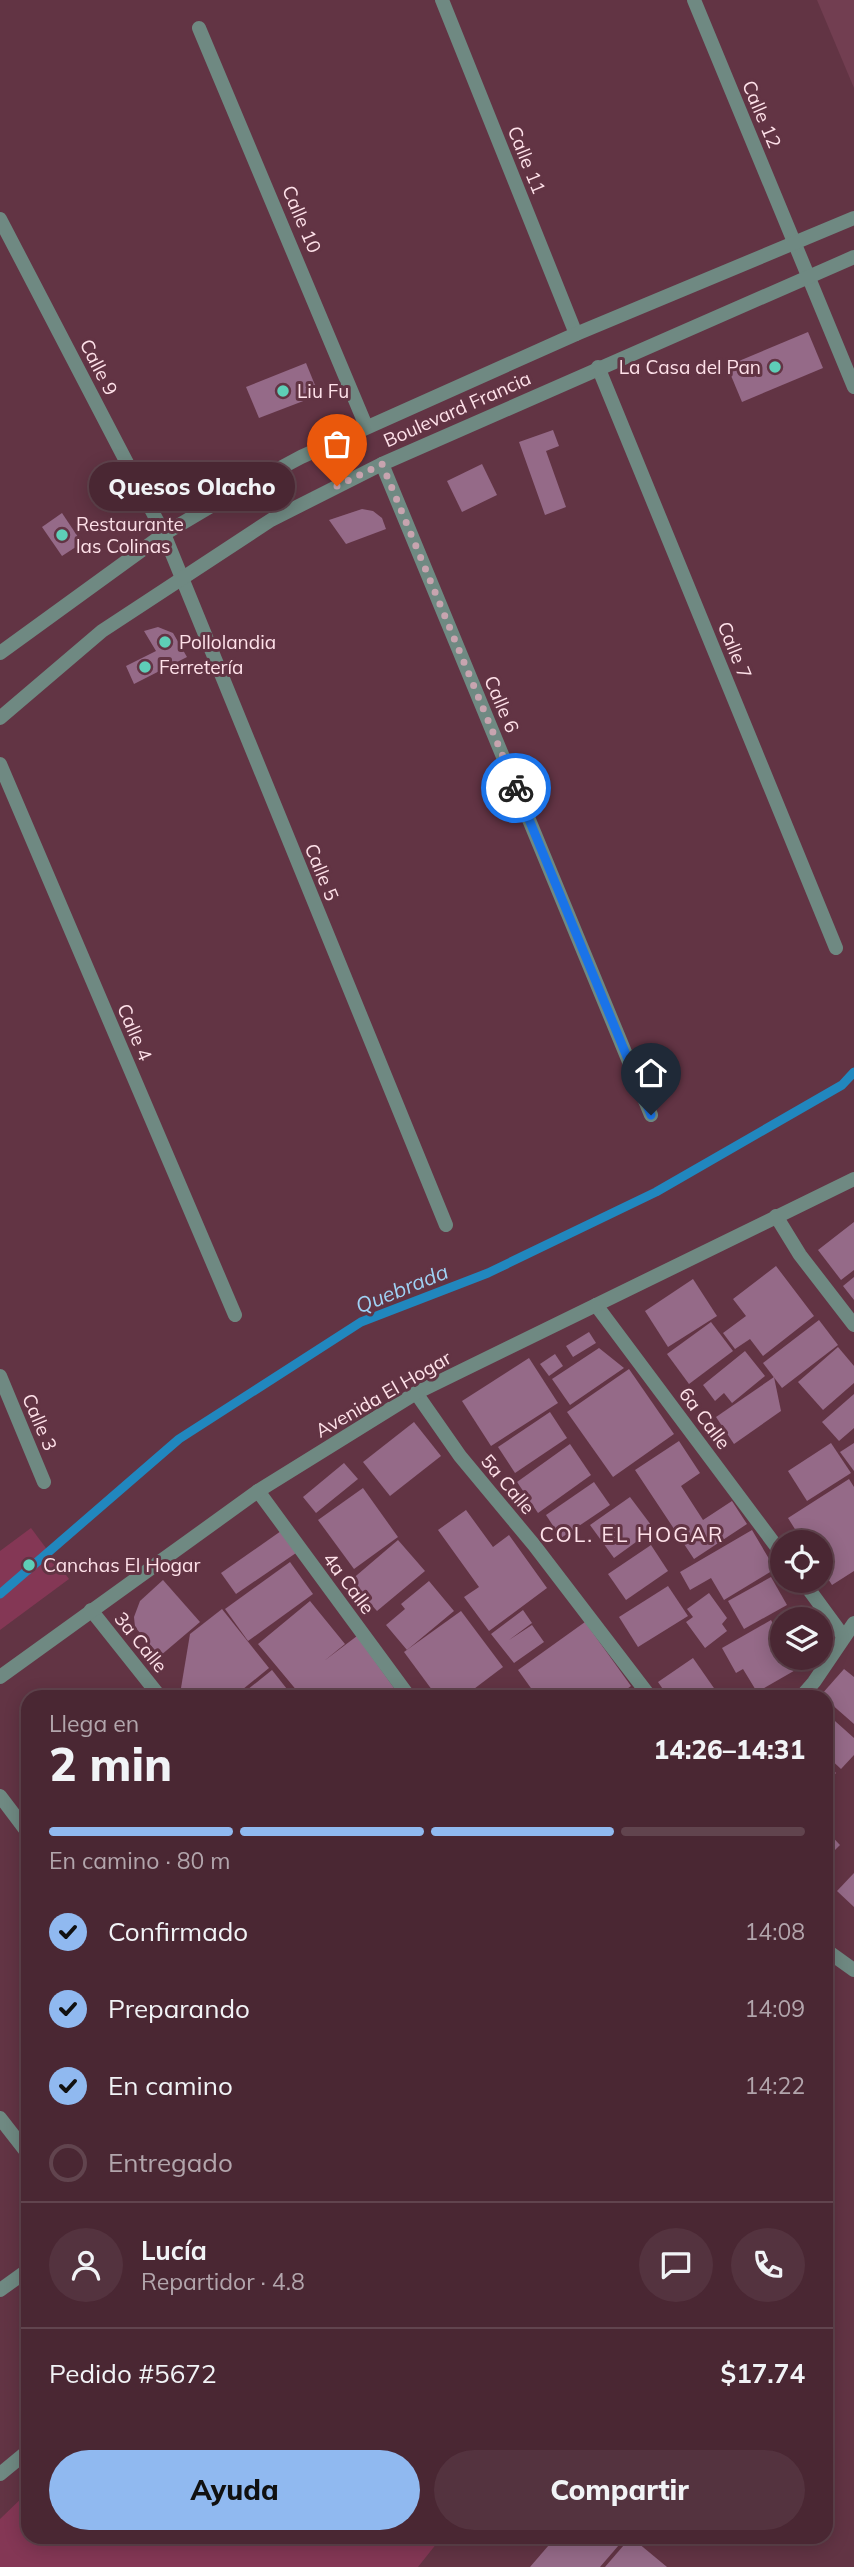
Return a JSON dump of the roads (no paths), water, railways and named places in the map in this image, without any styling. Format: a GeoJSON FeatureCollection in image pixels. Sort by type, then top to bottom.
{"type":"FeatureCollection","features":[{"type":"Feature","properties":{"kind":"street","name":"Calle 11"},"geometry":{"type":"LineString","coordinates":[[442,0],[576,334]]}},
{"type":"Feature","properties":{"kind":"street","name":"Calle 12"},"geometry":{"type":"LineString","coordinates":[[694,0],[854,387]]}},
{"type":"Feature","properties":{"kind":"street","name":"Calle 10"},"geometry":{"type":"LineString","coordinates":[[199,28],[366,426]]}},
{"type":"Feature","properties":{"kind":"street","name":"Boulevard Francia"},"geometry":{"type":"LineString","coordinates":[[0,653],[164,534],[228,495],[366,426],[576,334],[854,218]]}},
{"type":"Feature","properties":{"kind":"street","name":"Calle 9"},"geometry":{"type":"LineString","coordinates":[[0,219],[164,534]]}},
{"type":"Feature","properties":{"kind":"street","name":"Boulevard Francia"},"geometry":{"type":"LineString","coordinates":[[0,718],[102,631],[271,520],[382,464],[854,257]]}},
{"type":"Feature","properties":{"kind":"street","name":"Calle 7"},"geometry":{"type":"LineString","coordinates":[[598,367],[836,948]]}},
{"type":"Feature","properties":{"kind":"street","name":"Calle 6"},"geometry":{"type":"LineString","coordinates":[[382,464],[651,1115]]}},
{"type":"Feature","properties":{"kind":"street","name":"Calle 5"},"geometry":{"type":"LineString","coordinates":[[164,534],[446,1225]]}},
{"type":"Feature","properties":{"kind":"street","name":"Calle 4"},"geometry":{"type":"LineString","coordinates":[[0,764],[234,1315]]}},
{"type":"Feature","properties":{"kind":"street","name":"Avenida El Hogar"},"geometry":{"type":"LineString","coordinates":[[0,1677],[258,1491],[416,1393],[854,1179]]}},
{"type":"Feature","properties":{"kind":"street"},"geometry":{"type":"LineString","coordinates":[[776,1216],[800,1255],[854,1325]]}},
{"type":"Feature","properties":{"kind":"street","name":"6a Calle"},"geometry":{"type":"LineString","coordinates":[[596,1305],[770,1538]]}},
{"type":"Feature","properties":{"kind":"street","name":"Calle 3"},"geometry":{"type":"LineString","coordinates":[[0,1376],[44,1482]]}},
{"type":"Feature","properties":{"kind":"street","name":"5a Calle"},"geometry":{"type":"LineString","coordinates":[[416,1393],[460,1456],[534,1545],[645,1690]]}},
{"type":"Feature","properties":{"kind":"street","name":"4a Calle"},"geometry":{"type":"LineString","coordinates":[[258,1491],[404,1690]]}},
{"type":"Feature","properties":{"kind":"street"},"geometry":{"type":"LineString","coordinates":[[812,1593],[843,1636]]}},
{"type":"Feature","properties":{"kind":"street","name":"3a Calle"},"geometry":{"type":"LineString","coordinates":[[91,1610],[155,1690]]}},
{"type":"Feature","properties":{"kind":"street"},"geometry":{"type":"LineString","coordinates":[[807,1690],[854,1623]]}},
{"type":"Feature","properties":{"kind":"street"},"geometry":{"type":"LineString","coordinates":[[0,1796],[21,1824]]}},
{"type":"Feature","properties":{"kind":"street"},"geometry":{"type":"LineString","coordinates":[[833,1955],[854,1970]]}},
{"type":"Feature","properties":{"kind":"street"},"geometry":{"type":"LineString","coordinates":[[0,2118],[21,2145]]}},
{"type":"Feature","properties":{"kind":"street"},"geometry":{"type":"LineString","coordinates":[[0,2290],[21,2275]]}},
{"type":"Feature","properties":{"kind":"street"},"geometry":{"type":"LineString","coordinates":[[0,2474],[21,2457]]}},
{"type":"Feature","properties":{"kind":"waterway","name":"Quebrada"},"geometry":{"type":"LineString","coordinates":[[0,1594],[179,1439],[361,1322],[488,1273],[656,1192],[842,1085],[854,1072]]}},
{"type":"Feature","properties":{"kind":"place","name":"La Casa del Pan"},"geometry":{"type":"Point","coordinates":[775,367]}},
{"type":"Feature","properties":{"kind":"place","name":"Liu Fu"},"geometry":{"type":"Point","coordinates":[283,391]}},
{"type":"Feature","properties":{"kind":"place","name":"Quesos Olacho"},"geometry":{"type":"Point","coordinates":[337,486]}},
{"type":"Feature","properties":{"kind":"place","name":"Restaurante las Colinas"},"geometry":{"type":"Point","coordinates":[62,535]}},
{"type":"Feature","properties":{"kind":"place","name":"Pollolandia"},"geometry":{"type":"Point","coordinates":[165,642]}},
{"type":"Feature","properties":{"kind":"place","name":"Ferretería"},"geometry":{"type":"Point","coordinates":[145,667]}},
{"type":"Feature","properties":{"kind":"place","name":"Canchas El Hogar"},"geometry":{"type":"Point","coordinates":[29,1565]}},
{"type":"Feature","properties":{"kind":"district","name":"COL. EL HOGAR"},"geometry":{"type":"Point","coordinates":[632,1535]}}]}
